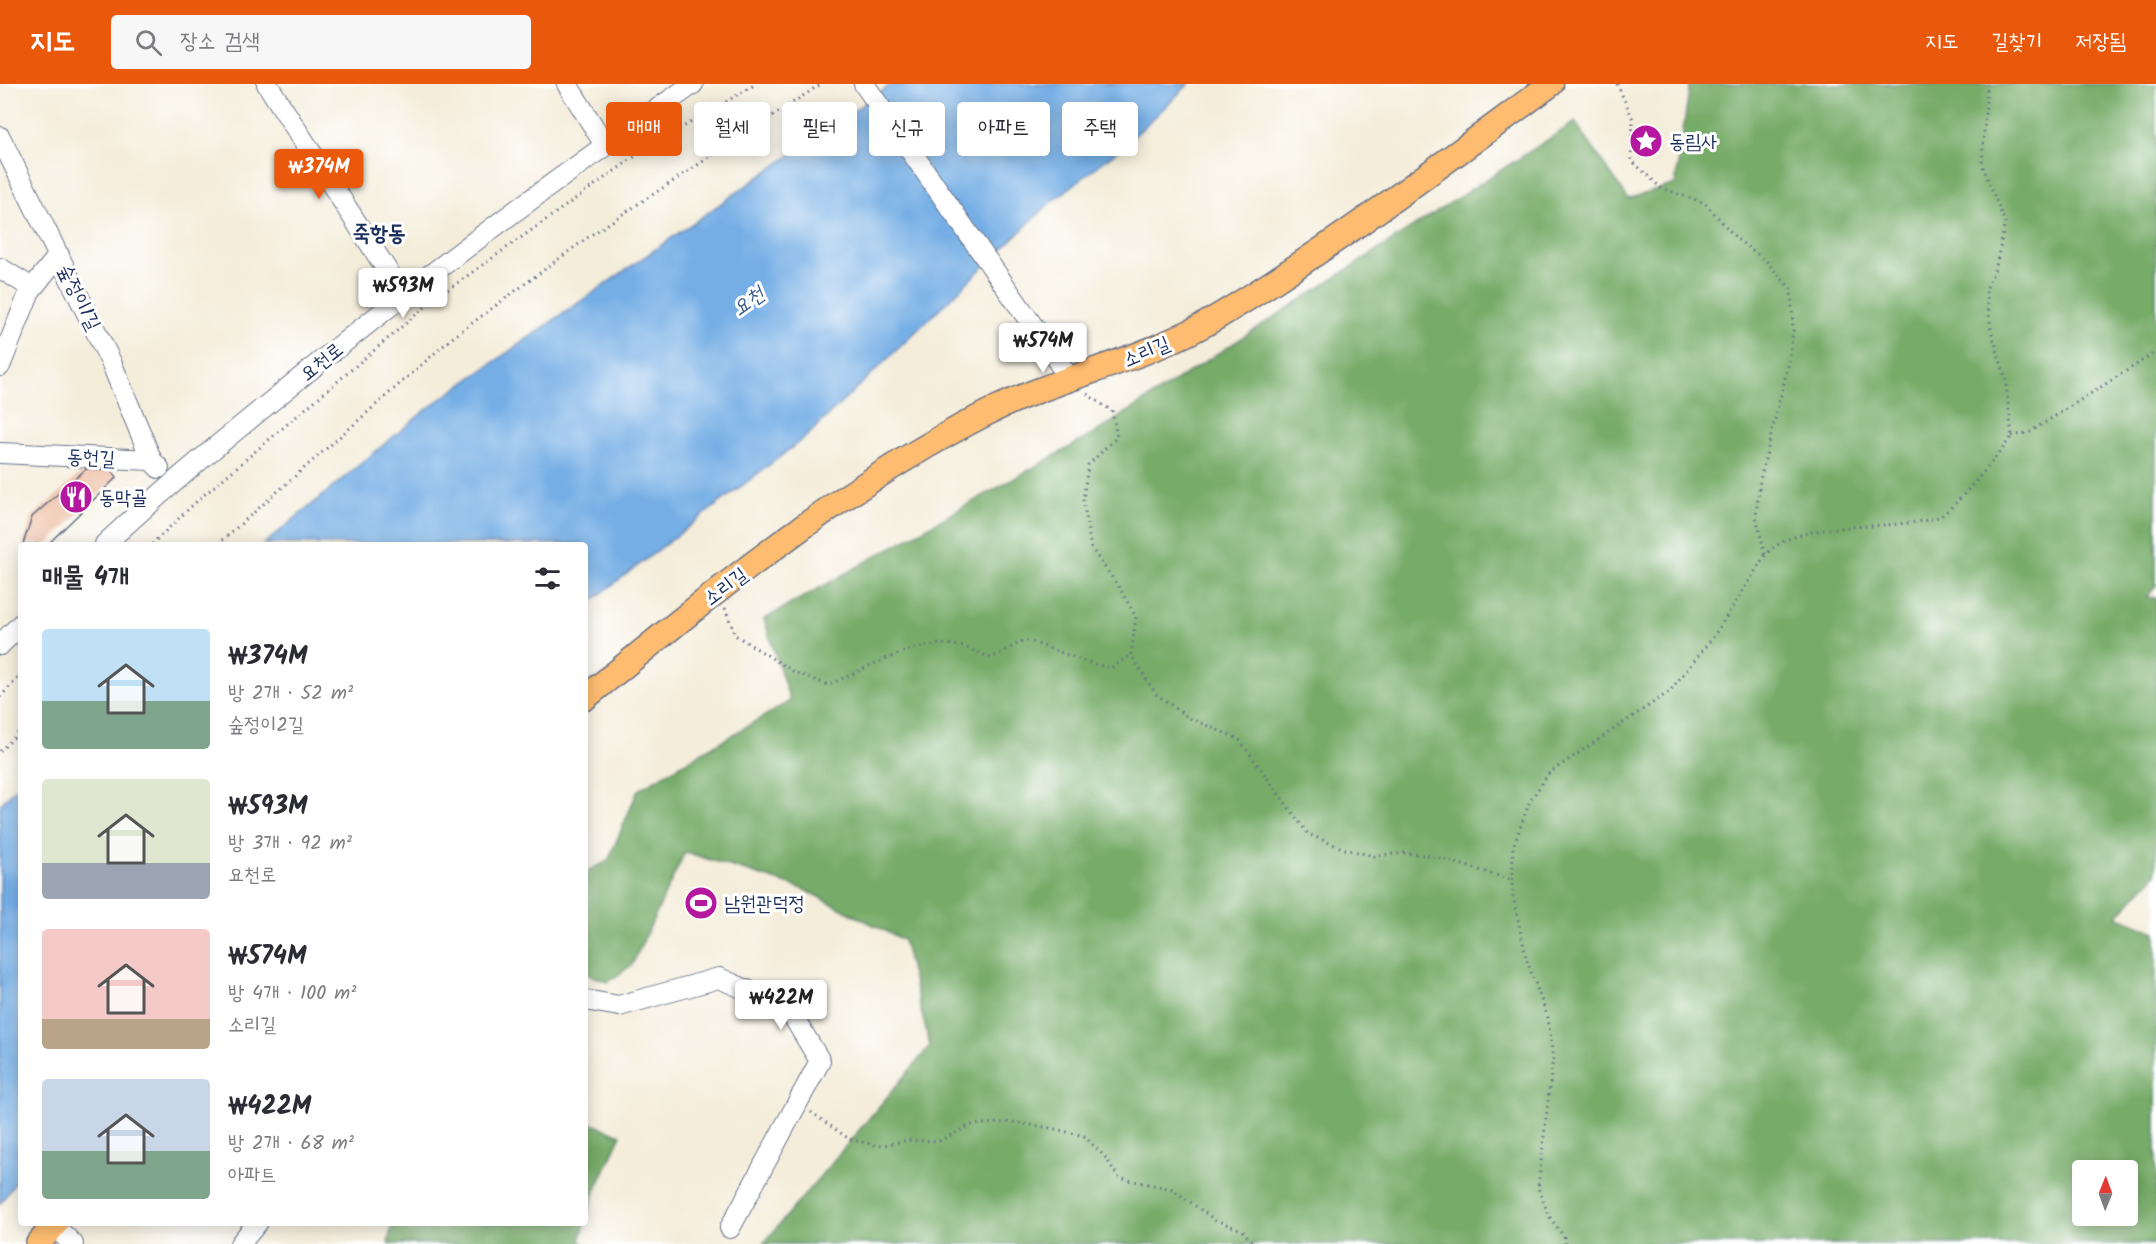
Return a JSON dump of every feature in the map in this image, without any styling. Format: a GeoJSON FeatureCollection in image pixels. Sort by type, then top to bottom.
{"type":"FeatureCollection","features":[{"type":"Feature","properties":{"kind":"main road","name":"소리길"},"geometry":{"type":"LineString","coordinates":[[588,696],[712,595],[886,469],[989,412],[1032,392],[1151,352],[1217,317],[1385,206],[1551,84]]}},
{"type":"Feature","properties":{"kind":"main road"},"geometry":{"type":"LineString","coordinates":[[38,1244],[53,1226]]}},
{"type":"Feature","properties":{"kind":"street"},"geometry":{"type":"LineString","coordinates":[[267,84],[403,295]]}},
{"type":"Feature","properties":{"kind":"street"},"geometry":{"type":"LineString","coordinates":[[567,84],[605,145]]}},
{"type":"Feature","properties":{"kind":"street","name":"요천로"},"geometry":{"type":"LineString","coordinates":[[107,542],[171,482],[403,295],[605,145],[693,84]]}},
{"type":"Feature","properties":{"kind":"street"},"geometry":{"type":"LineString","coordinates":[[864,84],[1070,379]]}},
{"type":"Feature","properties":{"kind":"street","name":"숲정이1길"},"geometry":{"type":"LineString","coordinates":[[0,136],[111,362],[152,461]]}},
{"type":"Feature","properties":{"kind":"street"},"geometry":{"type":"LineString","coordinates":[[0,366],[32,288],[58,255]]}},
{"type":"Feature","properties":{"kind":"street"},"geometry":{"type":"LineString","coordinates":[[0,268],[32,288]]}},
{"type":"Feature","properties":{"kind":"street","name":"동헌길"},"geometry":{"type":"LineString","coordinates":[[0,453],[152,461]]}},
{"type":"Feature","properties":{"kind":"street"},"geometry":{"type":"LineString","coordinates":[[152,461],[171,482]]}},
{"type":"Feature","properties":{"kind":"street"},"geometry":{"type":"LineString","coordinates":[[0,645],[18,627]]}},
{"type":"Feature","properties":{"kind":"street"},"geometry":{"type":"LineString","coordinates":[[588,1001],[619,1006],[719,978],[788,1008],[820,1061],[730,1228]]}},
{"type":"Feature","properties":{"kind":"street"},"geometry":{"type":"LineString","coordinates":[[57,1226],[73,1244]]}},
{"type":"Feature","properties":{"kind":"street"},"geometry":{"type":"LineString","coordinates":[[240,1244],[255,1226]]}},
{"type":"Feature","properties":{"kind":"path"},"geometry":{"type":"LineString","coordinates":[[154,542],[197,501],[432,302],[644,150],[756,84]]}},
{"type":"Feature","properties":{"kind":"path"},"geometry":{"type":"LineString","coordinates":[[220,542],[452,338],[591,235],[821,84]]}},
{"type":"Feature","properties":{"kind":"path"},"geometry":{"type":"LineString","coordinates":[[1617,84],[1633,119],[1631,160],[1661,189],[1705,203],[1737,239],[1766,261],[1791,289],[1793,330],[1789,362],[1760,480],[1755,516],[1765,556]]}},
{"type":"Feature","properties":{"kind":"path"},"geometry":{"type":"LineString","coordinates":[[1565,1244],[1564,1237],[1549,1216],[1538,1188],[1553,1058],[1548,1018],[1527,961],[1512,892],[1513,847],[1530,801],[1549,773],[1669,692],[1714,636],[1765,556],[1777,543],[1823,530],[1940,517],[1995,460],[2012,435],[2005,377],[1991,330],[1986,290],[1996,266],[2006,223],[1982,164],[1987,84]]}},
{"type":"Feature","properties":{"kind":"path"},"geometry":{"type":"LineString","coordinates":[[2012,435],[2030,432],[2156,352]]}},
{"type":"Feature","properties":{"kind":"path"},"geometry":{"type":"LineString","coordinates":[[1070,379],[1112,411],[1117,437],[1088,465],[1083,500],[1091,548],[1119,587],[1136,617],[1131,655],[1156,694],[1189,718],[1239,739],[1308,834],[1345,849],[1374,856],[1404,854],[1433,856],[1512,880]]}},
{"type":"Feature","properties":{"kind":"path"},"geometry":{"type":"LineString","coordinates":[[712,595],[724,606],[735,635],[794,672],[828,685],[883,659],[922,647],[959,646],[991,658],[1025,640],[1085,663],[1111,668],[1131,655]]}},
{"type":"Feature","properties":{"kind":"path"},"geometry":{"type":"LineString","coordinates":[[0,697],[18,678]]}},
{"type":"Feature","properties":{"kind":"path"},"geometry":{"type":"LineString","coordinates":[[0,752],[18,733]]}},
{"type":"Feature","properties":{"kind":"path"},"geometry":{"type":"LineString","coordinates":[[798,1102],[849,1139],[879,1146],[908,1140],[939,1141],[971,1125],[1011,1122],[1084,1136],[1105,1157],[1119,1178],[1172,1189],[1215,1220],[1242,1230],[1254,1244]]}},
{"type":"Feature","properties":{"kind":"green space"},"geometry":{"type":"Polygon","coordinates":[[[1690,84],[2156,84],[2156,586],[2147,597],[2156,598],[2156,874],[2117,916],[2156,932],[2156,1244],[763,1244],[930,1046],[903,940],[803,889],[685,852],[632,965],[608,982],[588,974],[588,871],[608,861],[638,790],[790,701],[764,619],[1095,433],[1575,122],[1628,199],[1675,184],[1690,84]]]}},
{"type":"Feature","properties":{"kind":"green space"},"geometry":{"type":"Polygon","coordinates":[[[588,1122],[621,1135],[595,1191],[588,1214],[588,1122]]]}},
{"type":"Feature","properties":{"kind":"green space"},"geometry":{"type":"Polygon","coordinates":[[[391,1226],[584,1226],[580,1241],[585,1244],[388,1244],[391,1226]]]}},
{"type":"Feature","properties":{"kind":"water","name":"요천"},"geometry":{"type":"Polygon","coordinates":[[[892,84],[1189,84],[1138,133],[1138,102],[1062,102],[1062,156],[1111,156],[1048,205],[807,436],[588,604],[588,542],[266,542],[428,408],[789,156],[857,156],[857,108],[892,84]]]}},
{"type":"Feature","properties":{"kind":"water"},"geometry":{"type":"Polygon","coordinates":[[[18,785],[18,1178],[0,1204],[0,805],[18,785]]]}},
{"type":"Feature","properties":{"kind":"building","name":"동막골"},"geometry":{"type":"Polygon","coordinates":[[[86,469],[111,470],[117,477],[50,542],[24,542],[32,517],[86,469]]]}},
{"type":"Feature","properties":{"kind":"place","name":"동림사"},"geometry":{"type":"Point","coordinates":[1646,141]}},
{"type":"Feature","properties":{"kind":"place","name":"동막골"},"geometry":{"type":"Point","coordinates":[76,497]}},
{"type":"Feature","properties":{"kind":"place","name":"남원관덕정"},"geometry":{"type":"Point","coordinates":[701,903]}},
{"type":"Feature","properties":{"kind":"district","name":"죽항동"},"geometry":{"type":"Point","coordinates":[379,232]}}]}
